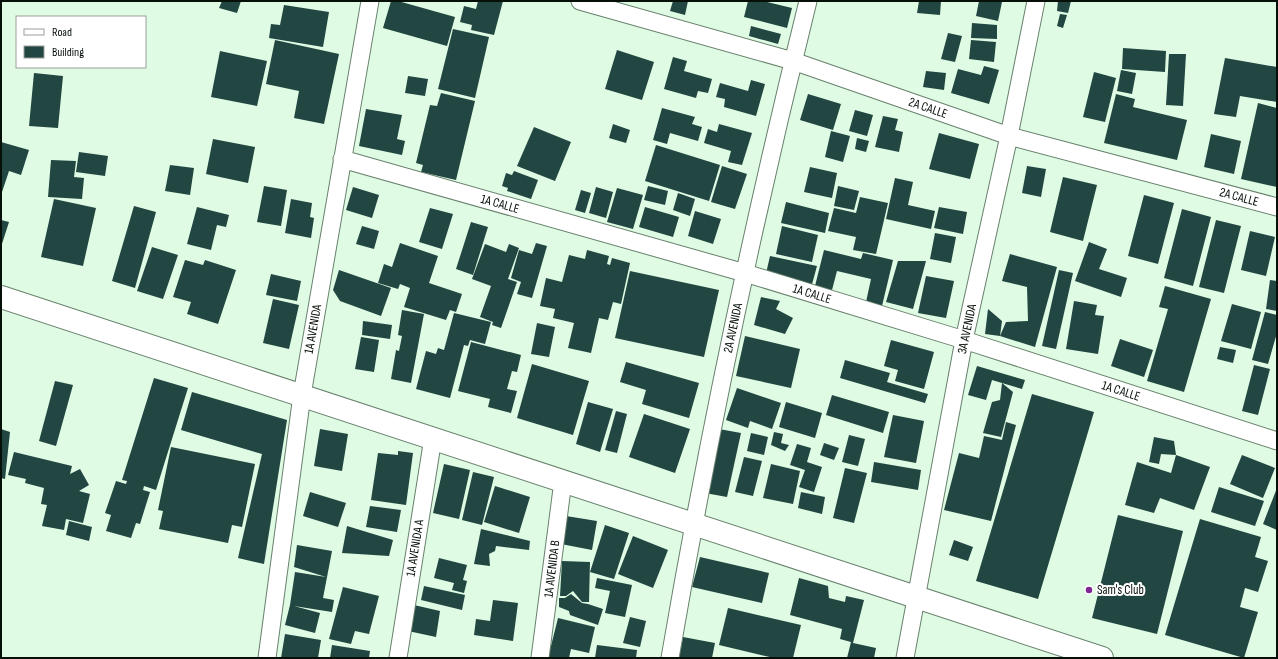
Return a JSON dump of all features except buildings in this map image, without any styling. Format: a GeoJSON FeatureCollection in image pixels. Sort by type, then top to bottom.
{"type":"FeatureCollection","features":[{"type":"Feature","properties":{"kind":"main road"},"geometry":{"type":"LineString","coordinates":[[1,297],[1102,658]]}},
{"type":"Feature","properties":{"kind":"street","name":"1A AVENIDA"},"geometry":{"type":"LineString","coordinates":[[267,658],[302,395],[370,1]]}},
{"type":"Feature","properties":{"kind":"street","name":"2A CALLE"},"geometry":{"type":"LineString","coordinates":[[580,1],[793,61],[1009,136],[1277,207]]}},
{"type":"Feature","properties":{"kind":"street","name":"2A AVENIDA"},"geometry":{"type":"LineString","coordinates":[[670,658],[694,524],[744,273],[808,1]]}},
{"type":"Feature","properties":{"kind":"street","name":"3A AVENIDA"},"geometry":{"type":"LineString","coordinates":[[904,658],[964,340],[1009,136],[1036,1]]}},
{"type":"Feature","properties":{"kind":"street","name":"1A CALLE"},"geometry":{"type":"LineString","coordinates":[[342,159],[744,273],[964,340],[1277,441]]}},
{"type":"Feature","properties":{"kind":"street","name":"1A AVENIDA A"},"geometry":{"type":"LineString","coordinates":[[398,658],[433,438]]}},
{"type":"Feature","properties":{"kind":"street","name":"1A AVENIDA B"},"geometry":{"type":"LineString","coordinates":[[540,658],[563,481]]}},
{"type":"Feature","properties":{"kind":"place","name":"Sam's Club"},"geometry":{"type":"Point","coordinates":[1089,590]}}]}
